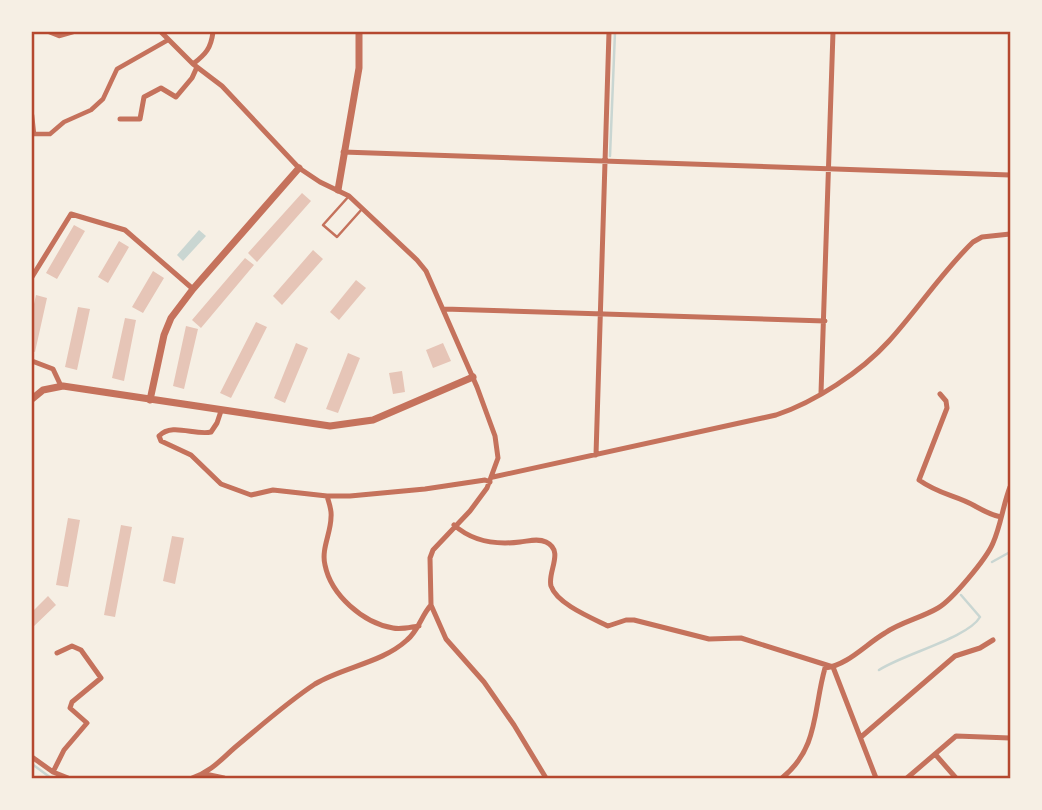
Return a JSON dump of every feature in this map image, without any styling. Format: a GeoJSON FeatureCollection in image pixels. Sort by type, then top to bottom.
{"type":"FeatureCollection","features":[{"type":"Feature","properties":{"kind":"street"},"geometry":{"type":"LineString","coordinates":[[49,32],[60,36],[73,32]]}},
{"type":"Feature","properties":{"kind":"street"},"geometry":{"type":"LineString","coordinates":[[161,32],[195,65],[222,86],[299,168],[349,196],[421,265],[444,309],[473,377],[497,444],[498,458],[491,479],[470,511],[438,542],[430,558],[431,605],[446,639],[499,703],[546,779]]}},
{"type":"Feature","properties":{"kind":"street"},"geometry":{"type":"LineString","coordinates":[[120,119],[140,119],[144,97],[161,88],[176,97],[192,78],[195,65],[210,46],[213,32]]}},
{"type":"Feature","properties":{"kind":"street"},"geometry":{"type":"LineString","coordinates":[[338,190],[359,68],[359,32]]}},
{"type":"Feature","properties":{"kind":"street"},"geometry":{"type":"LineString","coordinates":[[596,455],[609,32]]}},
{"type":"Feature","properties":{"kind":"street"},"geometry":{"type":"LineString","coordinates":[[821,393],[833,32]]}},
{"type":"Feature","properties":{"kind":"street"},"geometry":{"type":"LineString","coordinates":[[32,115],[34,134],[50,134],[64,122],[91,110],[103,99],[117,69],[167,40]]}},
{"type":"Feature","properties":{"kind":"street"},"geometry":{"type":"LineString","coordinates":[[343,152],[1010,175]]}},
{"type":"Feature","properties":{"kind":"street"},"geometry":{"type":"LineString","coordinates":[[150,400],[171,318],[299,168]]}},
{"type":"Feature","properties":{"kind":"street"},"geometry":{"type":"LineString","coordinates":[[32,277],[71,214],[125,230],[193,289]]}},
{"type":"Feature","properties":{"kind":"street"},"geometry":{"type":"LineString","coordinates":[[221,411],[218,423],[211,432],[204,434],[171,430],[159,436],[161,441],[191,455],[221,484],[241,493],[251,495],[274,490],[327,496],[425,489],[491,479],[776,415],[801,407],[866,363],[888,342],[974,242],[982,237],[1010,234]]}},
{"type":"Feature","properties":{"kind":"street"},"geometry":{"type":"LineString","coordinates":[[444,309],[825,321]]}},
{"type":"Feature","properties":{"kind":"street"},"geometry":{"type":"LineString","coordinates":[[32,361],[53,369],[61,386]]}},
{"type":"Feature","properties":{"kind":"street"},"geometry":{"type":"LineString","coordinates":[[32,398],[44,390],[61,386],[319,426],[356,424],[386,415],[473,377]]}},
{"type":"Feature","properties":{"kind":"street"},"geometry":{"type":"LineString","coordinates":[[940,394],[946,401],[947,408],[919,480],[934,491],[1001,517]]}},
{"type":"Feature","properties":{"kind":"street"},"geometry":{"type":"LineString","coordinates":[[782,779],[793,769],[813,733],[825,668],[833,667],[851,657],[892,628],[941,607],[956,593],[993,546],[1010,487]]}},
{"type":"Feature","properties":{"kind":"street"},"geometry":{"type":"LineString","coordinates":[[327,496],[331,521],[324,552],[325,565],[335,590],[372,621],[394,629],[419,626]]}},
{"type":"Feature","properties":{"kind":"street"},"geometry":{"type":"LineString","coordinates":[[454,525],[461,532],[495,544],[536,539],[548,542],[555,554],[550,584],[553,589],[573,608],[608,626],[634,620],[709,639],[741,638],[833,667]]}},
{"type":"Feature","properties":{"kind":"street"},"geometry":{"type":"LineString","coordinates":[[192,779],[205,774],[317,682],[362,666],[406,641],[419,626],[431,605]]}},
{"type":"Feature","properties":{"kind":"street"},"geometry":{"type":"LineString","coordinates":[[861,737],[955,656],[981,648],[993,640]]}},
{"type":"Feature","properties":{"kind":"street"},"geometry":{"type":"LineString","coordinates":[[53,772],[64,750],[87,723],[70,708],[72,702],[101,678],[81,650],[72,646],[57,653]]}},
{"type":"Feature","properties":{"kind":"street"},"geometry":{"type":"LineString","coordinates":[[833,667],[876,779]]}},
{"type":"Feature","properties":{"kind":"street"},"geometry":{"type":"LineString","coordinates":[[907,779],[956,736],[1010,738]]}},
{"type":"Feature","properties":{"kind":"street"},"geometry":{"type":"LineString","coordinates":[[934,754],[956,779]]}},
{"type":"Feature","properties":{"kind":"street"},"geometry":{"type":"LineString","coordinates":[[32,757],[68,779]]}},
{"type":"Feature","properties":{"kind":"street"},"geometry":{"type":"LineString","coordinates":[[205,774],[224,779]]}},
{"type":"Feature","properties":{"kind":"lane"},"geometry":{"type":"LineString","coordinates":[[349,196],[323,225],[337,237],[362,209]]}},
{"type":"Feature","properties":{"kind":"shaded area"},"geometry":{"type":"Polygon","coordinates":[[[199,230],[206,236],[183,261],[177,255],[199,230]]]}},
{"type":"Feature","properties":{"kind":"building"},"geometry":{"type":"Polygon","coordinates":[[[302,193],[311,201],[257,262],[248,253],[302,193]]]}},
{"type":"Feature","properties":{"kind":"building"},"geometry":{"type":"Polygon","coordinates":[[[74,225],[85,231],[57,279],[46,273],[74,225]]]}},
{"type":"Feature","properties":{"kind":"building"},"geometry":{"type":"Polygon","coordinates":[[[119,241],[129,247],[108,283],[98,277],[119,241]]]}},
{"type":"Feature","properties":{"kind":"building"},"geometry":{"type":"Polygon","coordinates":[[[313,250],[323,259],[282,305],[273,296],[313,250]]]}},
{"type":"Feature","properties":{"kind":"building"},"geometry":{"type":"Polygon","coordinates":[[[245,258],[254,265],[201,328],[192,320],[245,258]]]}},
{"type":"Feature","properties":{"kind":"building"},"geometry":{"type":"Polygon","coordinates":[[[153,271],[164,278],[143,313],[132,307],[153,271]]]}},
{"type":"Feature","properties":{"kind":"building"},"geometry":{"type":"Polygon","coordinates":[[[356,280],[366,288],[339,320],[330,312],[356,280]]]}},
{"type":"Feature","properties":{"kind":"building"},"geometry":{"type":"Polygon","coordinates":[[[36,295],[47,298],[35,352],[32,351],[32,313],[36,295]]]}},
{"type":"Feature","properties":{"kind":"building"},"geometry":{"type":"Polygon","coordinates":[[[78,307],[90,309],[77,370],[65,367],[78,307]]]}},
{"type":"Feature","properties":{"kind":"building"},"geometry":{"type":"Polygon","coordinates":[[[125,318],[136,320],[124,381],[112,378],[125,318]]]}},
{"type":"Feature","properties":{"kind":"building"},"geometry":{"type":"Polygon","coordinates":[[[256,322],[267,327],[231,398],[220,393],[256,322]]]}},
{"type":"Feature","properties":{"kind":"building"},"geometry":{"type":"Polygon","coordinates":[[[186,326],[198,329],[184,389],[173,386],[186,326]]]}},
{"type":"Feature","properties":{"kind":"building"},"geometry":{"type":"Polygon","coordinates":[[[296,343],[308,348],[285,403],[274,398],[296,343]]]}},
{"type":"Feature","properties":{"kind":"building"},"geometry":{"type":"Polygon","coordinates":[[[443,343],[451,361],[433,368],[426,350],[443,343]]]}},
{"type":"Feature","properties":{"kind":"building"},"geometry":{"type":"Polygon","coordinates":[[[348,353],[360,358],[338,413],[326,409],[348,353]]]}},
{"type":"Feature","properties":{"kind":"building"},"geometry":{"type":"Polygon","coordinates":[[[402,371],[405,392],[393,394],[389,373],[402,371]]]}},
{"type":"Feature","properties":{"kind":"building"},"geometry":{"type":"Polygon","coordinates":[[[68,518],[80,520],[68,587],[56,585],[68,518]]]}},
{"type":"Feature","properties":{"kind":"building"},"geometry":{"type":"Polygon","coordinates":[[[121,525],[132,527],[115,617],[104,615],[121,525]]]}},
{"type":"Feature","properties":{"kind":"building"},"geometry":{"type":"Polygon","coordinates":[[[172,536],[184,538],[175,584],[163,581],[172,536]]]}},
{"type":"Feature","properties":{"kind":"building"},"geometry":{"type":"Polygon","coordinates":[[[48,596],[56,605],[32,628],[32,612],[48,596]]]}},
{"type":"Feature","properties":{"kind":"waterway"},"geometry":{"type":"LineString","coordinates":[[610,156],[615,32]]}},
{"type":"Feature","properties":{"kind":"waterway"},"geometry":{"type":"LineString","coordinates":[[992,562],[1010,552]]}},
{"type":"Feature","properties":{"kind":"waterway"},"geometry":{"type":"LineString","coordinates":[[879,670],[949,639],[973,625],[980,617],[961,595]]}},
{"type":"Feature","properties":{"kind":"waterway"},"geometry":{"type":"LineString","coordinates":[[32,764],[51,778]]}}]}
